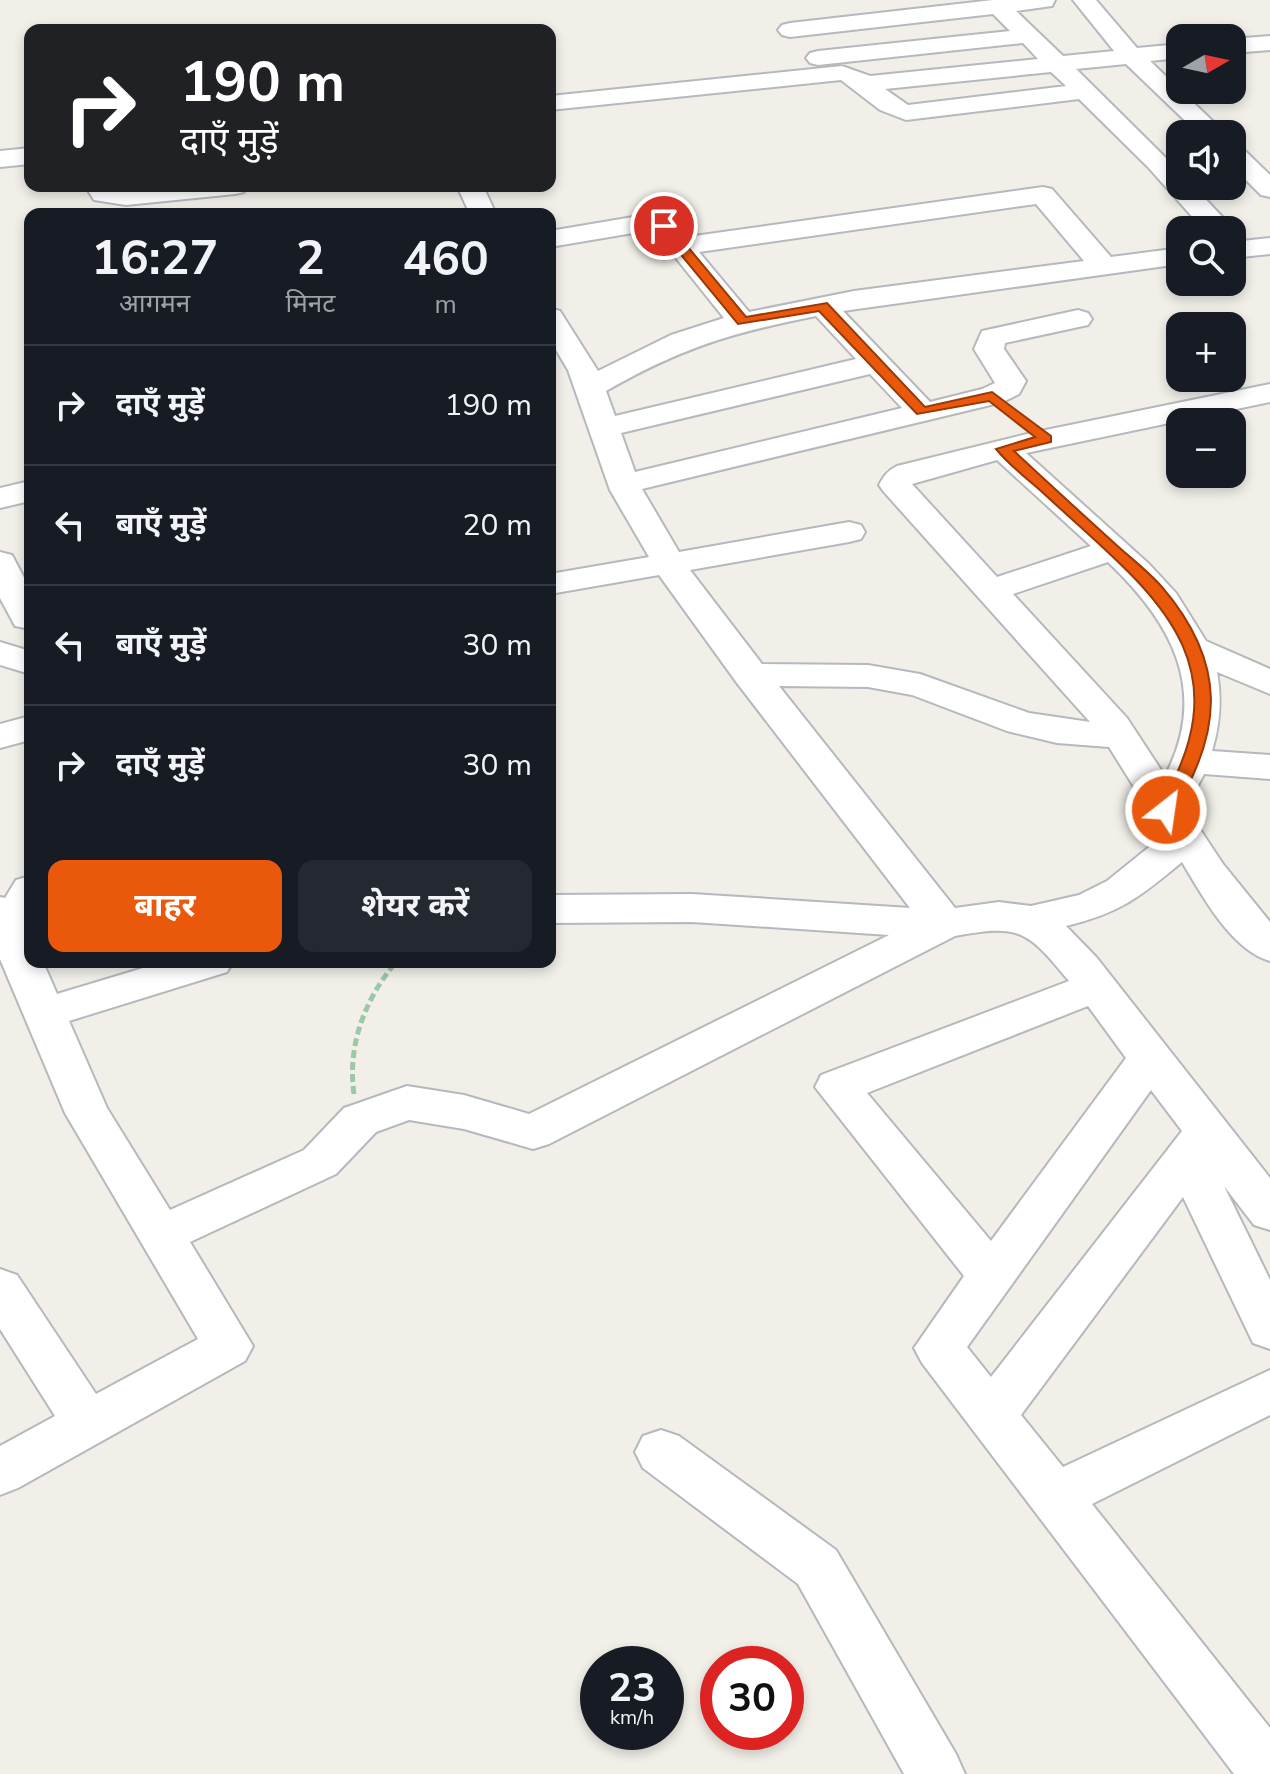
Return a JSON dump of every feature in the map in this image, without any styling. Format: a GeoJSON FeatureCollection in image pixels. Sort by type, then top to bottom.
{"type":"FeatureCollection","features":[{"type":"Feature","properties":{"kind":"street"},"geometry":{"type":"LineString","coordinates":[[1084,0],[1130,55],[1198,120]]}},
{"type":"Feature","properties":{"kind":"street"},"geometry":{"type":"LineString","coordinates":[[790,30],[1044,1]]}},
{"type":"Feature","properties":{"kind":"street"},"geometry":{"type":"LineString","coordinates":[[998,6],[1085,91],[1166,158]]}},
{"type":"Feature","properties":{"kind":"street"},"geometry":{"type":"LineString","coordinates":[[777,10],[815,67],[852,75],[888,106],[906,113],[1085,91]]}},
{"type":"Feature","properties":{"kind":"street"},"geometry":{"type":"LineString","coordinates":[[556,102],[1028,36]]}},
{"type":"Feature","properties":{"kind":"street"},"geometry":{"type":"LineString","coordinates":[[1246,45],[1270,43]]}},
{"type":"Feature","properties":{"kind":"street"},"geometry":{"type":"LineString","coordinates":[[866,84],[1166,52]]}},
{"type":"Feature","properties":{"kind":"street"},"geometry":{"type":"LineString","coordinates":[[1246,154],[1270,155]]}},
{"type":"Feature","properties":{"kind":"street"},"geometry":{"type":"LineString","coordinates":[[0,159],[24,157]]}},
{"type":"Feature","properties":{"kind":"street"},"geometry":{"type":"LineString","coordinates":[[1246,166],[1270,189]]}},
{"type":"Feature","properties":{"kind":"street"},"geometry":{"type":"LineString","coordinates":[[102,192],[126,197],[176,192]]}},
{"type":"Feature","properties":{"kind":"street"},"geometry":{"type":"LineString","coordinates":[[682,246],[1043,195],[1103,265]]}},
{"type":"Feature","properties":{"kind":"street"},"geometry":{"type":"LineString","coordinates":[[556,238],[653,223],[670,230],[742,322]]}},
{"type":"Feature","properties":{"kind":"street"},"geometry":{"type":"LineString","coordinates":[[1246,244],[1270,246]]}},
{"type":"Feature","properties":{"kind":"street"},"geometry":{"type":"LineString","coordinates":[[590,388],[648,355],[702,333],[742,322],[822,306],[1166,258]]}},
{"type":"Feature","properties":{"kind":"street"},"geometry":{"type":"LineString","coordinates":[[822,306],[922,411]]}},
{"type":"Feature","properties":{"kind":"street"},"geometry":{"type":"LineString","coordinates":[[624,484],[992,396],[1008,388],[1011,381],[989,349],[992,337],[1078,319]]}},
{"type":"Feature","properties":{"kind":"street"},"geometry":{"type":"LineString","coordinates":[[556,327],[583,370],[624,484],[685,590],[945,924]]}},
{"type":"Feature","properties":{"kind":"street"},"geometry":{"type":"LineString","coordinates":[[604,428],[877,363]]}},
{"type":"Feature","properties":{"kind":"street"},"geometry":{"type":"LineString","coordinates":[[1269,945],[1243,920],[1120,736],[1067,672],[895,485],[899,477],[908,473],[1003,449],[1270,393]]}},
{"type":"Feature","properties":{"kind":"street"},"geometry":{"type":"LineString","coordinates":[[992,396],[1046,439]]}},
{"type":"Feature","properties":{"kind":"street"},"geometry":{"type":"LineString","coordinates":[[556,909],[692,908],[945,924],[989,917],[1031,920],[1090,906],[1121,891],[1176,824],[1204,714],[1200,668],[1193,648],[1169,604],[1114,549],[1003,449]]}},
{"type":"Feature","properties":{"kind":"street"},"geometry":{"type":"LineString","coordinates":[[0,498],[24,492]]}},
{"type":"Feature","properties":{"kind":"street"},"geometry":{"type":"LineString","coordinates":[[556,583],[849,532]]}},
{"type":"Feature","properties":{"kind":"street"},"geometry":{"type":"LineString","coordinates":[[991,590],[1114,549]]}},
{"type":"Feature","properties":{"kind":"street"},"geometry":{"type":"LineString","coordinates":[[19,622],[0,560],[24,552]]}},
{"type":"Feature","properties":{"kind":"street"},"geometry":{"type":"LineString","coordinates":[[1193,648],[1270,683]]}},
{"type":"Feature","properties":{"kind":"street"},"geometry":{"type":"LineString","coordinates":[[0,653],[24,661]]}},
{"type":"Feature","properties":{"kind":"street"},"geometry":{"type":"LineString","coordinates":[[750,675],[868,676],[920,685],[1020,723],[1057,731],[1120,736]]}},
{"type":"Feature","properties":{"kind":"street"},"geometry":{"type":"LineString","coordinates":[[0,736],[24,730]]}},
{"type":"Feature","properties":{"kind":"street"},"geometry":{"type":"LineString","coordinates":[[1190,761],[1270,767]]}},
{"type":"Feature","properties":{"kind":"street"},"geometry":{"type":"LineString","coordinates":[[1031,920],[1049,933],[1096,987],[1150,1058],[1197,1144],[1270,1329]]}},
{"type":"Feature","properties":{"kind":"street"},"geometry":{"type":"LineString","coordinates":[[161,1235],[320,1162],[360,1120],[407,1103],[464,1112],[533,1132],[945,924]]}},
{"type":"Feature","properties":{"kind":"street"},"geometry":{"type":"LineString","coordinates":[[16,938],[24,959]]}},
{"type":"Feature","properties":{"kind":"street"},"geometry":{"type":"LineString","coordinates":[[0,1472],[228,1346],[87,1113],[28,968]]}},
{"type":"Feature","properties":{"kind":"street"},"geometry":{"type":"LineString","coordinates":[[45,1013],[192,968]]}},
{"type":"Feature","properties":{"kind":"street"},"geometry":{"type":"LineString","coordinates":[[992,1276],[837,1087],[1096,987]]}},
{"type":"Feature","properties":{"kind":"street"},"geometry":{"type":"LineString","coordinates":[[1150,1058],[939,1348],[1270,1774]]}},
{"type":"Feature","properties":{"kind":"street"},"geometry":{"type":"LineString","coordinates":[[1197,1144],[1270,1212]]}},
{"type":"Feature","properties":{"kind":"street"},"geometry":{"type":"LineString","coordinates":[[991,1416],[1197,1144]]}},
{"type":"Feature","properties":{"kind":"street"},"geometry":{"type":"LineString","coordinates":[[0,1289],[88,1424]]}},
{"type":"Feature","properties":{"kind":"street"},"geometry":{"type":"LineString","coordinates":[[1054,1497],[1270,1391]]}},
{"type":"Feature","properties":{"kind":"street"},"geometry":{"type":"LineString","coordinates":[[661,1452],[817,1567],[936,1774]]}},
{"type":"Feature","properties":{"kind":"path"},"geometry":{"type":"LineString","coordinates":[[360,1120],[351,1081],[359,1024],[392,968]]}},
{"type":"Feature","properties":{"kind":"route"},"geometry":{"type":"LineString","coordinates":[[664,226],[742,322],[822,306],[922,411],[992,396],[1046,439],[1003,449],[1142,574],[1169,604],[1187,634],[1200,668],[1204,714],[1185,779],[1166,810]]}}]}
